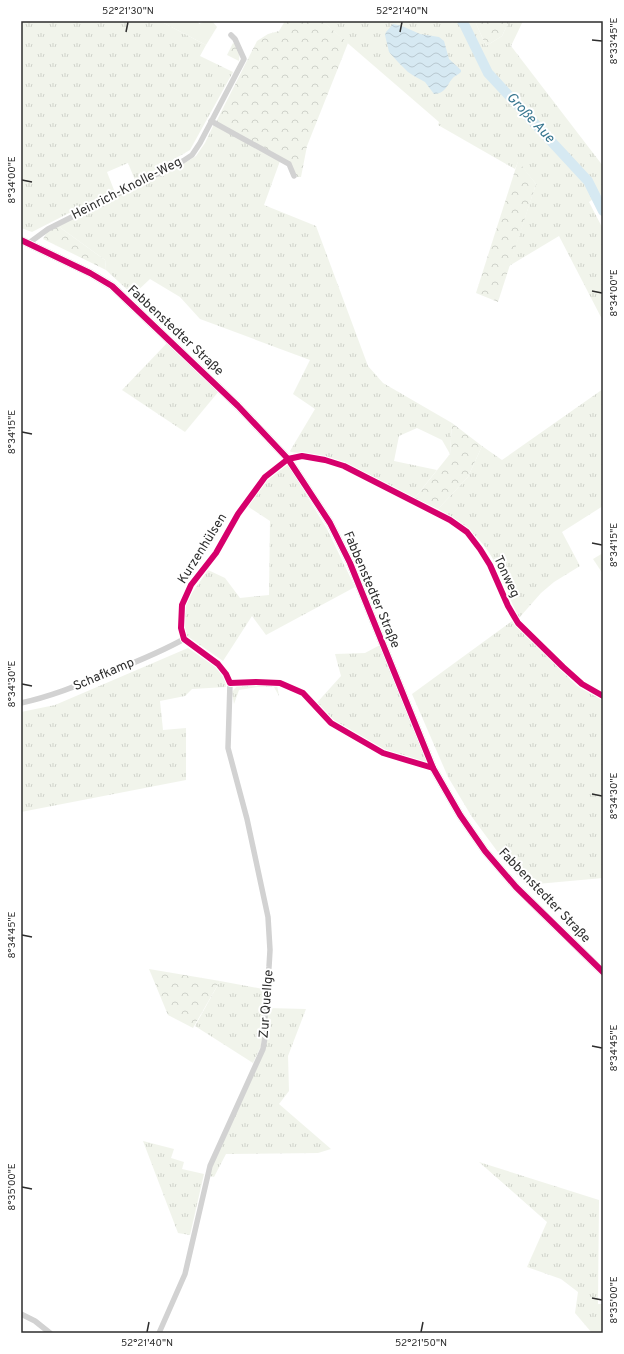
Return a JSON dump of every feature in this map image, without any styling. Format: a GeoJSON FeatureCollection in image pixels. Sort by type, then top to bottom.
{"type":"FeatureCollection","features":[{"type":"Feature","properties":{"kind":"street","name":"Heinrich-Knolle-Weg"},"geometry":{"type":"LineString","coordinates":[[25,242],[48,228],[183,161],[192,154],[200,143],[244,59],[235,39],[231,36]]}},
{"type":"Feature","properties":{"kind":"street"},"geometry":{"type":"LineString","coordinates":[[212,121],[289,164],[294,176]]}},
{"type":"Feature","properties":{"kind":"street","name":"Fabbenstedter Straße"},"geometry":{"type":"LineString","coordinates":[[25,242],[90,273],[112,286],[238,406],[288,459],[330,523],[350,563],[433,768],[460,815],[485,852],[516,886],[603,972]]}},
{"type":"Feature","properties":{"kind":"street","name":"Tonweg"},"geometry":{"type":"LineString","coordinates":[[288,459],[302,456],[325,460],[344,466],[450,520],[466,532],[480,549],[490,565],[508,606],[518,623],[582,684],[603,696]]}},
{"type":"Feature","properties":{"kind":"street","name":"Kurzenhülsen"},"geometry":{"type":"LineString","coordinates":[[184,639],[181,628],[182,605],[191,585],[216,553],[238,514],[265,477],[288,459]]}},
{"type":"Feature","properties":{"kind":"street"},"geometry":{"type":"LineString","coordinates":[[184,639],[218,664],[226,674],[230,684],[256,682],[280,683],[303,693],[331,723],[383,753],[433,768]]}},
{"type":"Feature","properties":{"kind":"street","name":"Schafkamp"},"geometry":{"type":"LineString","coordinates":[[21,703],[41,699],[66,691],[162,651],[184,639]]}},
{"type":"Feature","properties":{"kind":"street","name":"Zur Quellge"},"geometry":{"type":"LineString","coordinates":[[159,1333],[185,1274],[210,1166],[263,1049],[266,1037],[265,999],[270,950],[268,917],[247,819],[228,748],[230,684]]}},
{"type":"Feature","properties":{"kind":"street"},"geometry":{"type":"LineString","coordinates":[[21,1314],[35,1321],[50,1333]]}},
{"type":"Feature","properties":{"kind":"green space"},"geometry":{"type":"Polygon","coordinates":[[[21,21],[160,21],[206,45],[200,56],[233,72],[190,150],[135,180],[128,163],[107,172],[114,190],[32,232],[21,228],[21,21]]]}},
{"type":"Feature","properties":{"kind":"green space"},"geometry":{"type":"Polygon","coordinates":[[[160,21],[198,21],[199,24],[205,21],[212,21],[217,27],[206,45],[160,21]]]}},
{"type":"Feature","properties":{"kind":"green space"},"geometry":{"type":"Polygon","coordinates":[[[285,21],[322,21],[348,43],[307,146],[301,177],[296,177],[290,164],[216,122],[257,41],[268,34],[279,31],[285,21]]]}},
{"type":"Feature","properties":{"kind":"green space"},"geometry":{"type":"Polygon","coordinates":[[[322,21],[451,21],[452,23],[456,21],[475,21],[486,46],[502,36],[509,21],[523,21],[511,46],[603,166],[603,199],[600,194],[589,202],[603,229],[603,321],[559,236],[509,266],[536,184],[518,162],[515,169],[438,125],[439,122],[322,21]]]}},
{"type":"Feature","properties":{"kind":"green space"},"geometry":{"type":"Polygon","coordinates":[[[475,21],[509,21],[502,36],[486,46],[475,21]]]}},
{"type":"Feature","properties":{"kind":"green space"},"geometry":{"type":"Polygon","coordinates":[[[233,43],[237,46],[239,51],[239,61],[227,55],[233,43]]]}},
{"type":"Feature","properties":{"kind":"green space"},"geometry":{"type":"Polygon","coordinates":[[[214,124],[280,161],[264,205],[316,226],[368,366],[383,383],[452,423],[450,454],[442,440],[417,428],[399,436],[394,461],[437,470],[414,499],[344,464],[326,457],[290,451],[315,409],[293,394],[310,360],[200,319],[180,297],[150,279],[133,295],[106,270],[105,260],[58,226],[180,166],[196,156],[205,143],[214,124]]]}},
{"type":"Feature","properties":{"kind":"green space"},"geometry":{"type":"Polygon","coordinates":[[[518,161],[536,184],[498,302],[476,293],[518,161]]]}},
{"type":"Feature","properties":{"kind":"green space"},"geometry":{"type":"Polygon","coordinates":[[[58,226],[105,260],[106,270],[43,239],[47,232],[58,226]]]}},
{"type":"Feature","properties":{"kind":"green space"},"geometry":{"type":"Polygon","coordinates":[[[168,342],[219,391],[185,432],[122,390],[168,342]]]}},
{"type":"Feature","properties":{"kind":"green space"},"geometry":{"type":"Polygon","coordinates":[[[603,389],[603,506],[562,532],[580,566],[554,582],[541,593],[519,618],[498,568],[489,552],[470,531],[438,509],[468,477],[482,446],[502,460],[603,389]]]}},
{"type":"Feature","properties":{"kind":"green space"},"geometry":{"type":"Polygon","coordinates":[[[452,423],[482,446],[468,477],[438,509],[414,499],[450,454],[452,423]]]}},
{"type":"Feature","properties":{"kind":"green space"},"geometry":{"type":"Polygon","coordinates":[[[287,463],[327,529],[355,587],[266,635],[252,616],[223,661],[187,636],[183,628],[184,609],[192,593],[208,570],[225,578],[240,598],[269,595],[270,521],[247,506],[268,479],[287,463]]]}},
{"type":"Feature","properties":{"kind":"green space"},"geometry":{"type":"Polygon","coordinates":[[[603,553],[603,574],[593,559],[603,553]]]}},
{"type":"Feature","properties":{"kind":"green space"},"geometry":{"type":"Polygon","coordinates":[[[512,621],[577,686],[603,700],[603,878],[526,885],[500,855],[472,817],[448,777],[412,694],[512,621]]]}},
{"type":"Feature","properties":{"kind":"green space"},"geometry":{"type":"Polygon","coordinates":[[[380,645],[428,763],[424,769],[382,756],[339,732],[313,707],[341,676],[335,654],[365,653],[380,645]]]}},
{"type":"Feature","properties":{"kind":"green space"},"geometry":{"type":"Polygon","coordinates":[[[188,648],[220,670],[225,678],[226,687],[192,689],[185,696],[160,701],[163,730],[186,728],[186,780],[21,812],[21,712],[55,705],[188,648]]]}},
{"type":"Feature","properties":{"kind":"green space"},"geometry":{"type":"Polygon","coordinates":[[[256,683],[277,685],[279,696],[274,687],[257,687],[239,690],[234,704],[232,692],[237,686],[256,683]]]}},
{"type":"Feature","properties":{"kind":"green space"},"geometry":{"type":"Polygon","coordinates":[[[149,969],[220,981],[193,1028],[168,1015],[149,969]]]}},
{"type":"Feature","properties":{"kind":"green space"},"geometry":{"type":"Polygon","coordinates":[[[220,981],[263,989],[263,1032],[261,1046],[253,1063],[195,1026],[220,981]]]}},
{"type":"Feature","properties":{"kind":"green space"},"geometry":{"type":"Polygon","coordinates":[[[267,1008],[306,1009],[288,1056],[289,1091],[279,1104],[331,1149],[318,1153],[226,1154],[214,1177],[209,1176],[211,1167],[265,1050],[267,1008]]]}},
{"type":"Feature","properties":{"kind":"green space"},"geometry":{"type":"Polygon","coordinates":[[[143,1141],[174,1149],[171,1158],[184,1162],[182,1169],[204,1174],[190,1235],[178,1233],[143,1141]]]}},
{"type":"Feature","properties":{"kind":"green space"},"geometry":{"type":"Polygon","coordinates":[[[479,1162],[599,1200],[598,1304],[603,1304],[603,1333],[592,1333],[575,1313],[578,1292],[561,1279],[527,1267],[547,1222],[479,1162]]]}},
{"type":"Feature","properties":{"kind":"water"},"geometry":{"type":"Polygon","coordinates":[[[393,24],[402,26],[420,34],[439,37],[444,41],[449,59],[461,70],[461,72],[453,78],[443,91],[438,94],[434,94],[425,82],[408,72],[389,52],[385,35],[393,24]]]}},
{"type":"Feature","properties":{"kind":"waterway","name":"Große Aue"},"geometry":{"type":"LineString","coordinates":[[462,21],[488,73],[588,181],[603,211]]}},
{"type":"Feature","properties":{"kind":"cycle path"},"geometry":{"type":"LineString","coordinates":[[21,240],[90,273],[112,286],[238,406],[288,459],[330,523],[350,563],[433,768],[460,815],[485,851],[516,887],[603,972]]}},
{"type":"Feature","properties":{"kind":"cycle path"},"geometry":{"type":"LineString","coordinates":[[433,768],[383,753],[331,723],[303,693],[280,683],[230,683],[226,674],[218,664],[184,639],[181,628],[182,605],[191,585],[216,553],[238,514],[265,477],[288,459],[302,456],[325,460],[344,466],[450,520],[467,532],[490,565],[508,606],[518,623],[582,684],[603,696]]}}]}
